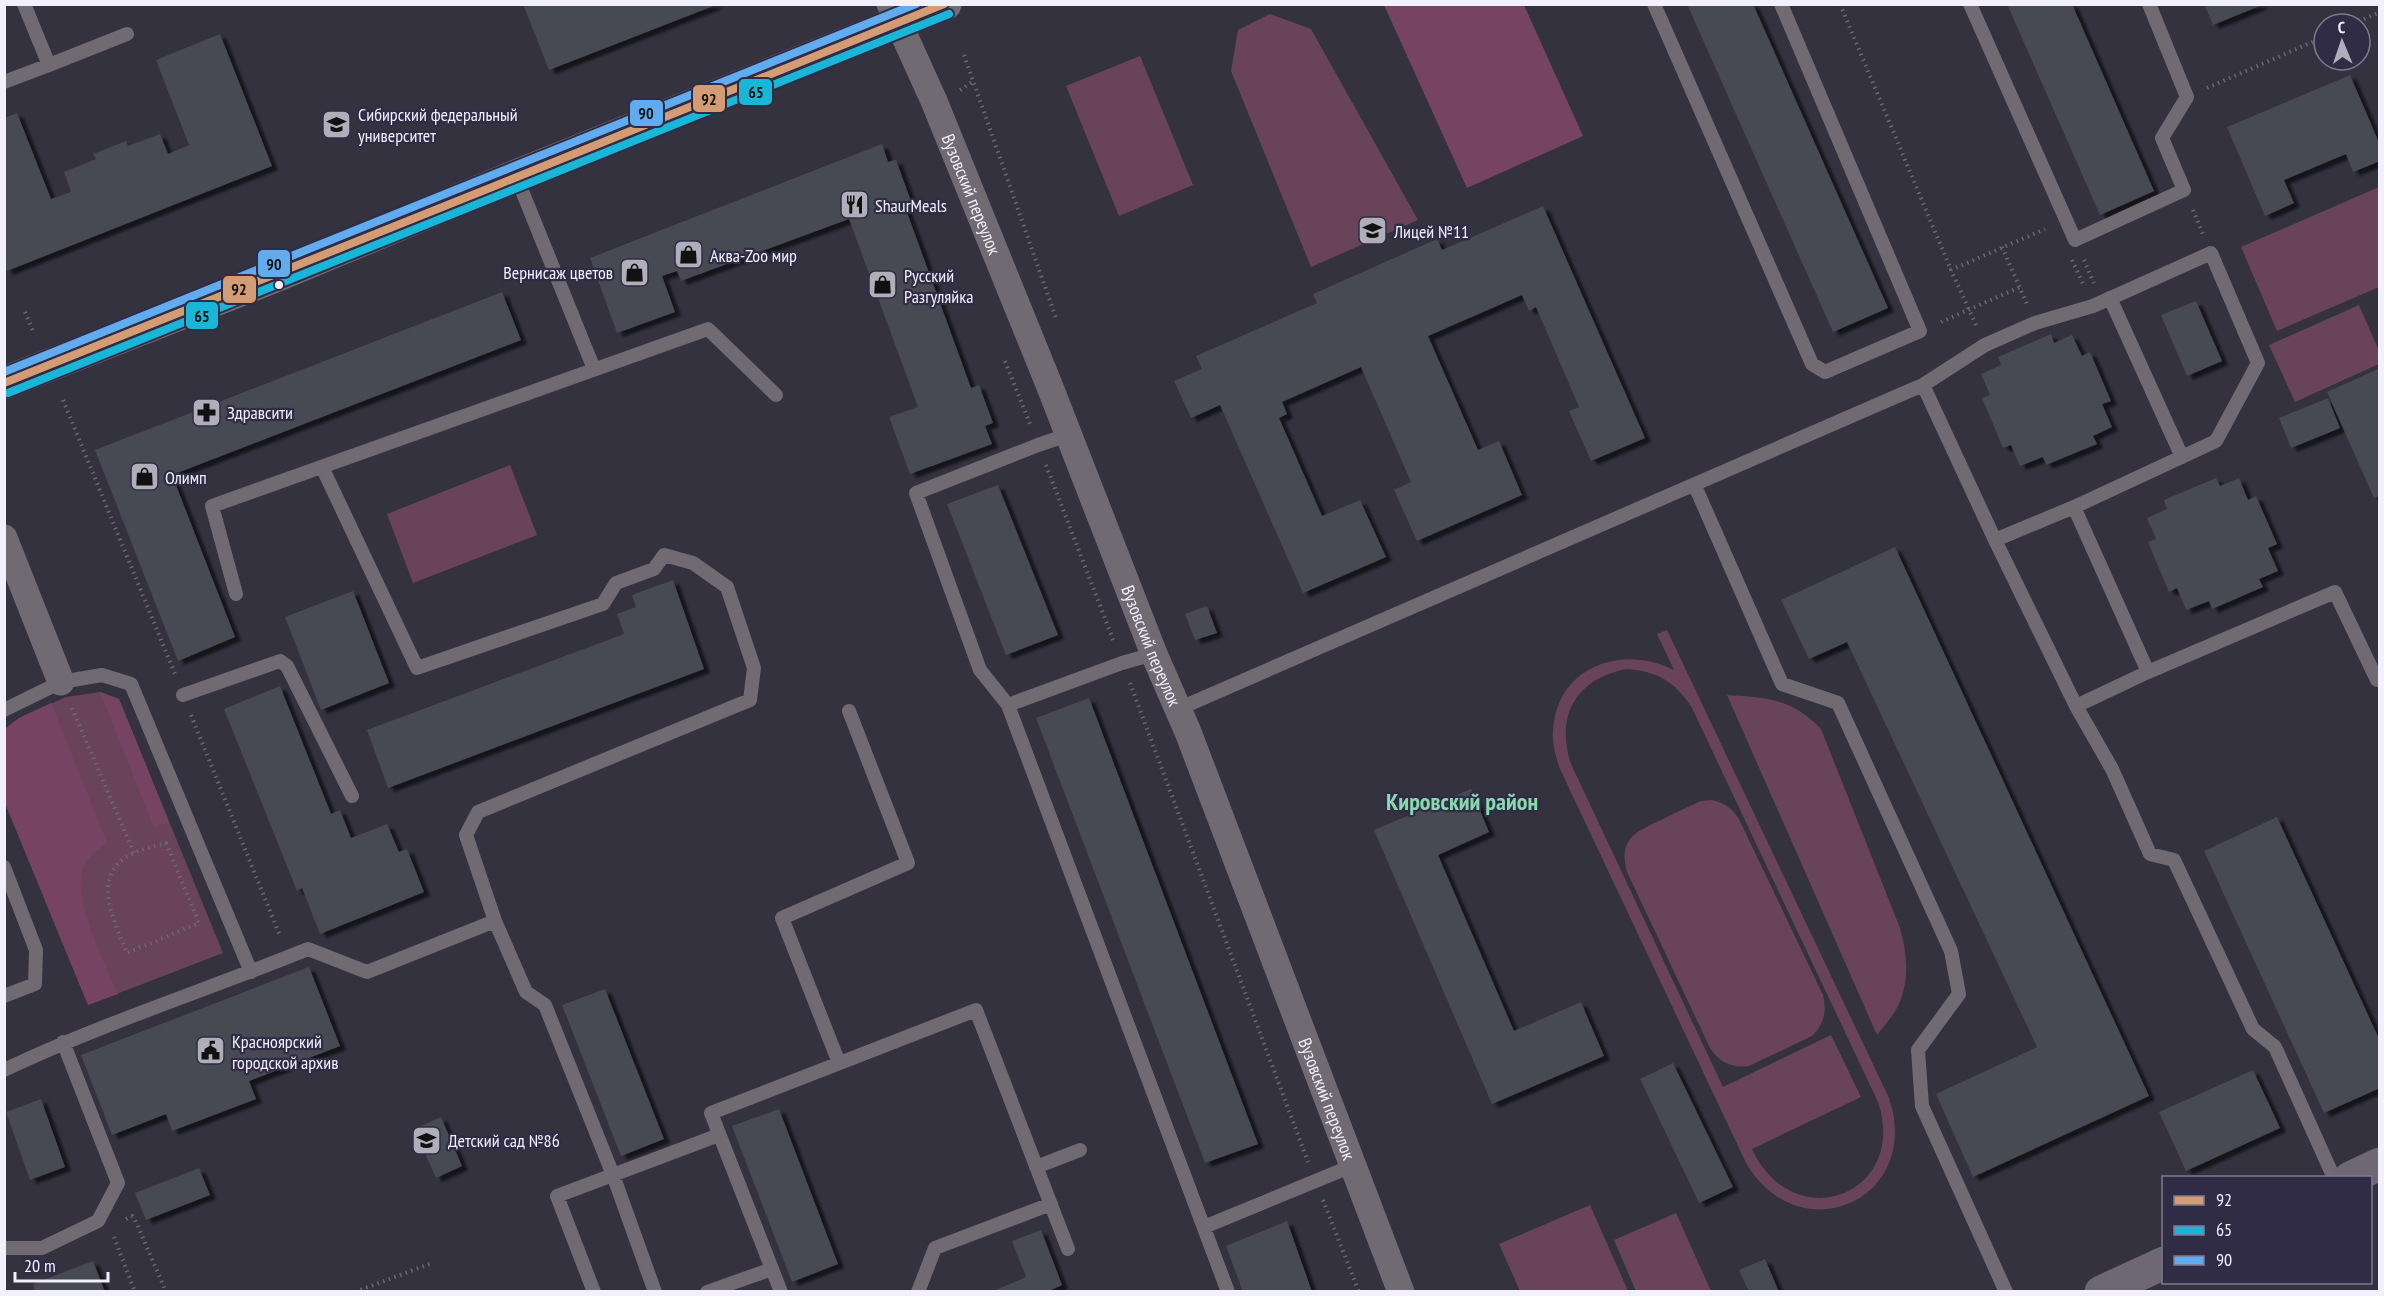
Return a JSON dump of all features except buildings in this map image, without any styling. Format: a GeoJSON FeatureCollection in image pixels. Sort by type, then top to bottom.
{"type":"FeatureCollection","features":[{"type":"Feature","properties":{"kind":"highway"},"geometry":{"type":"LineString","coordinates":[[2354,1176],[2379,1164]]}},
{"type":"Feature","properties":{"kind":"highway"},"geometry":{"type":"LineString","coordinates":[[2101,1292],[2162,1263]]}},
{"type":"Feature","properties":{"kind":"street"},"geometry":{"type":"LineString","coordinates":[[4,383],[273,277],[894,14],[945,4]]}},
{"type":"Feature","properties":{"kind":"street","name":"Вузовский переулок"},"geometry":{"type":"LineString","coordinates":[[894,14],[934,101],[1178,709],[1401,1292]]}},
{"type":"Feature","properties":{"kind":"street"},"geometry":{"type":"LineString","coordinates":[[4,538],[61,682]]}},
{"type":"Feature","properties":{"kind":"lane"},"geometry":{"type":"LineString","coordinates":[[24,4],[49,65]]}},
{"type":"Feature","properties":{"kind":"lane"},"geometry":{"type":"LineString","coordinates":[[1654,4],[1812,364],[1826,372],[1920,331],[1781,4]]}},
{"type":"Feature","properties":{"kind":"lane"},"geometry":{"type":"LineString","coordinates":[[1970,4],[2060,222],[2075,240],[2184,190],[2162,138],[2187,97],[2149,4]]}},
{"type":"Feature","properties":{"kind":"lane"},"geometry":{"type":"LineString","coordinates":[[4,82],[127,34]]}},
{"type":"Feature","properties":{"kind":"lane"},"geometry":{"type":"LineString","coordinates":[[516,176],[594,369]]}},
{"type":"Feature","properties":{"kind":"lane"},"geometry":{"type":"LineString","coordinates":[[1178,709],[1923,385],[1985,345],[2035,323],[2102,302],[2211,253],[2258,363],[2216,441],[2074,507],[1995,540]]}},
{"type":"Feature","properties":{"kind":"lane"},"geometry":{"type":"LineString","coordinates":[[2102,302],[2182,457]]}},
{"type":"Feature","properties":{"kind":"lane"},"geometry":{"type":"LineString","coordinates":[[236,594],[212,506],[322,469],[708,329],[776,395]]}},
{"type":"Feature","properties":{"kind":"lane"},"geometry":{"type":"LineString","coordinates":[[1923,385],[2076,706],[2112,769],[2150,854],[2174,860],[2253,1029],[2275,1047],[2333,1176]]}},
{"type":"Feature","properties":{"kind":"lane"},"geometry":{"type":"LineString","coordinates":[[1068,435],[916,493],[980,670],[1008,705],[1228,1292]]}},
{"type":"Feature","properties":{"kind":"lane"},"geometry":{"type":"LineString","coordinates":[[322,469],[417,668],[603,604],[616,583],[654,569],[664,555],[693,563],[727,587],[754,668],[750,700],[478,812],[466,835],[495,921],[526,992],[545,1005],[613,1175],[656,1292]]}},
{"type":"Feature","properties":{"kind":"lane"},"geometry":{"type":"LineString","coordinates":[[1695,486],[1782,684],[1838,703],[1951,951],[1959,994],[1918,1050],[1922,1106],[2006,1292]]}},
{"type":"Feature","properties":{"kind":"lane"},"geometry":{"type":"LineString","coordinates":[[2074,507],[2148,672]]}},
{"type":"Feature","properties":{"kind":"lane"},"geometry":{"type":"LineString","coordinates":[[2076,706],[2148,672],[2335,592],[2377,680]]}},
{"type":"Feature","properties":{"kind":"lane"},"geometry":{"type":"LineString","coordinates":[[1008,705],[1122,663],[1154,654]]}},
{"type":"Feature","properties":{"kind":"lane"},"geometry":{"type":"LineString","coordinates":[[183,695],[280,661],[287,666],[351,796]]}},
{"type":"Feature","properties":{"kind":"lane"},"geometry":{"type":"LineString","coordinates":[[4,710],[61,682],[102,675],[131,684],[251,972]]}},
{"type":"Feature","properties":{"kind":"lane"},"geometry":{"type":"LineString","coordinates":[[839,1063],[782,918],[908,862],[849,711]]}},
{"type":"Feature","properties":{"kind":"lane"},"geometry":{"type":"LineString","coordinates":[[4,867],[36,950],[34,984],[4,996]]}},
{"type":"Feature","properties":{"kind":"lane"},"geometry":{"type":"LineString","coordinates":[[4,1070],[63,1042],[308,949],[367,972],[495,921]]}},
{"type":"Feature","properties":{"kind":"lane"},"geometry":{"type":"LineString","coordinates":[[782,1292],[711,1113],[976,1010],[1068,1249]]}},
{"type":"Feature","properties":{"kind":"lane"},"geometry":{"type":"LineString","coordinates":[[4,1248],[42,1248],[104,1223],[118,1183],[63,1042]]}},
{"type":"Feature","properties":{"kind":"lane"},"geometry":{"type":"LineString","coordinates":[[594,1292],[556,1196],[719,1135]]}},
{"type":"Feature","properties":{"kind":"lane"},"geometry":{"type":"LineString","coordinates":[[1036,1167],[1080,1150]]}},
{"type":"Feature","properties":{"kind":"lane"},"geometry":{"type":"LineString","coordinates":[[1204,1227],[1352,1166]]}},
{"type":"Feature","properties":{"kind":"lane"},"geometry":{"type":"LineString","coordinates":[[918,1292],[935,1248],[1051,1204]]}},
{"type":"Feature","properties":{"kind":"lane"},"geometry":{"type":"LineString","coordinates":[[706,1292],[772,1269]]}},
{"type":"Feature","properties":{"kind":"path"},"geometry":{"type":"LineString","coordinates":[[1840,4],[1951,270],[1985,345]]}},
{"type":"Feature","properties":{"kind":"path"},"geometry":{"type":"LineString","coordinates":[[2187,97],[2312,42]]}},
{"type":"Feature","properties":{"kind":"path"},"geometry":{"type":"LineString","coordinates":[[964,56],[975,80],[1058,322]]}},
{"type":"Feature","properties":{"kind":"path"},"geometry":{"type":"LineString","coordinates":[[958,92],[975,80]]}},
{"type":"Feature","properties":{"kind":"path"},"geometry":{"type":"LineString","coordinates":[[2184,190],[2211,253]]}},
{"type":"Feature","properties":{"kind":"path"},"geometry":{"type":"LineString","coordinates":[[1951,270],[2060,222],[2102,302]]}},
{"type":"Feature","properties":{"kind":"path"},"geometry":{"type":"LineString","coordinates":[[2075,240],[2102,302]]}},
{"type":"Feature","properties":{"kind":"path"},"geometry":{"type":"LineString","coordinates":[[2002,247],[2035,323]]}},
{"type":"Feature","properties":{"kind":"path"},"geometry":{"type":"LineString","coordinates":[[1920,331],[2020,287]]}},
{"type":"Feature","properties":{"kind":"path"},"geometry":{"type":"LineString","coordinates":[[26,312],[33,331]]}},
{"type":"Feature","properties":{"kind":"path"},"geometry":{"type":"LineString","coordinates":[[1002,354],[1122,663],[1359,1292]]}},
{"type":"Feature","properties":{"kind":"path"},"geometry":{"type":"LineString","coordinates":[[63,400],[78,435]]}},
{"type":"Feature","properties":{"kind":"path"},"geometry":{"type":"LineString","coordinates":[[61,682],[134,853]]}},
{"type":"Feature","properties":{"kind":"path"},"geometry":{"type":"LineString","coordinates":[[166,843],[199,923],[127,952],[107,902],[107,888],[111,874],[121,862],[134,853],[166,843]]}},
{"type":"Feature","properties":{"kind":"path"},"geometry":{"type":"LineString","coordinates":[[135,1292],[104,1223],[132,1216],[166,1292]]}},
{"type":"Feature","properties":{"kind":"path"},"geometry":{"type":"LineString","coordinates":[[355,1292],[432,1263]]}},
{"type":"Feature","properties":{"kind":"shaded area"},"geometry":{"type":"Polygon","coordinates":[[[1384,5],[1524,5],[1583,136],[1467,188],[1384,5]]]}},
{"type":"Feature","properties":{"kind":"shaded area"},"geometry":{"type":"Polygon","coordinates":[[[1270,14],[1311,29],[1418,220],[1311,267],[1231,71],[1238,30],[1270,14]]]}},
{"type":"Feature","properties":{"kind":"shaded area"},"geometry":{"type":"Polygon","coordinates":[[[1140,56],[1193,185],[1119,216],[1066,86],[1140,56]]]}},
{"type":"Feature","properties":{"kind":"shaded area"},"geometry":{"type":"Polygon","coordinates":[[[2379,187],[2379,287],[2277,331],[2241,247],[2379,187]]]}},
{"type":"Feature","properties":{"kind":"shaded area"},"geometry":{"type":"Polygon","coordinates":[[[2359,305],[2379,351],[2379,364],[2295,402],[2269,345],[2359,305]]]}},
{"type":"Feature","properties":{"kind":"shaded area"},"geometry":{"type":"Polygon","coordinates":[[[510,465],[537,535],[413,583],[387,514],[510,465]]]}},
{"type":"Feature","properties":{"kind":"shaded area"},"geometry":{"type":"Polygon","coordinates":[[[1667,630],[1889,1098],[1895,1133],[1889,1163],[1874,1187],[1852,1202],[1826,1209],[1798,1206],[1771,1192],[1747,1165],[1560,769],[1553,732],[1557,710],[1565,692],[1578,677],[1594,667],[1613,661],[1633,659],[1654,662],[1674,670],[1657,634],[1667,630]],[[1626,669],[1594,681],[1574,702],[1568,715],[1566,730],[1571,764],[1723,1087],[1831,1035],[1861,1097],[1752,1149],[1771,1177],[1794,1193],[1818,1198],[1842,1194],[1863,1181],[1877,1161],[1883,1134],[1878,1102],[1692,708],[1679,691],[1665,680],[1637,670],[1626,669]]]}},
{"type":"Feature","properties":{"kind":"shaded area"},"geometry":{"type":"Polygon","coordinates":[[[100,692],[119,699],[223,953],[88,1005],[5,803],[5,729],[19,718],[66,697],[100,692]]]}},
{"type":"Feature","properties":{"kind":"shaded area"},"geometry":{"type":"Polygon","coordinates":[[[100,692],[119,699],[169,822],[154,828],[100,692]]]}},
{"type":"Feature","properties":{"kind":"shaded area"},"geometry":{"type":"Polygon","coordinates":[[[1727,695],[1778,702],[1800,711],[1821,729],[1900,928],[1904,947],[1906,976],[1902,995],[1894,1012],[1877,1035],[1727,695]]]}},
{"type":"Feature","properties":{"kind":"shaded area"},"geometry":{"type":"Polygon","coordinates":[[[51,703],[107,843],[88,859],[84,866],[81,894],[91,930],[118,994],[88,1005],[5,803],[5,729],[19,718],[51,703]]]}},
{"type":"Feature","properties":{"kind":"shaded area"},"geometry":{"type":"Polygon","coordinates":[[[1712,800],[1728,807],[1739,819],[1824,1001],[1822,1022],[1812,1036],[1749,1066],[1726,1063],[1710,1048],[1627,872],[1625,861],[1627,844],[1636,833],[1701,801],[1712,800]]]}},
{"type":"Feature","properties":{"kind":"shaded area"},"geometry":{"type":"Polygon","coordinates":[[[1590,1205],[1628,1291],[1520,1291],[1499,1244],[1590,1205]]]}},
{"type":"Feature","properties":{"kind":"shaded area"},"geometry":{"type":"Polygon","coordinates":[[[1676,1213],[1711,1291],[1636,1291],[1614,1240],[1676,1213]]]}},
{"type":"Feature","properties":{"kind":"transit line","name":"90"},"geometry":{"type":"LineString","coordinates":[[4,372],[916,4]]}},
{"type":"Feature","properties":{"kind":"transit line","name":"92"},"geometry":{"type":"LineString","coordinates":[[4,383],[944,4]]}},
{"type":"Feature","properties":{"kind":"transit line","name":"65"},"geometry":{"type":"LineString","coordinates":[[8,393],[949,14]]}},
{"type":"Feature","properties":{"kind":"place","name":"Сибирский федеральный университет"},"geometry":{"type":"Point","coordinates":[337,124]}},
{"type":"Feature","properties":{"kind":"place","name":"ShаurMeals"},"geometry":{"type":"Point","coordinates":[854,205]}},
{"type":"Feature","properties":{"kind":"place","name":"Лицей №11"},"geometry":{"type":"Point","coordinates":[1373,231]}},
{"type":"Feature","properties":{"kind":"place","name":"Аква-Zoo мир"},"geometry":{"type":"Point","coordinates":[689,255]}},
{"type":"Feature","properties":{"kind":"place","name":"Вернисаж цветов"},"geometry":{"type":"Point","coordinates":[634,272]}},
{"type":"Feature","properties":{"kind":"place","name":"Русский Разгуляйка"},"geometry":{"type":"Point","coordinates":[883,285]}},
{"type":"Feature","properties":{"kind":"place","name":"Здравсити"},"geometry":{"type":"Point","coordinates":[206,412]}},
{"type":"Feature","properties":{"kind":"place","name":"Олимп"},"geometry":{"type":"Point","coordinates":[144,477]}},
{"type":"Feature","properties":{"kind":"place","name":"Красноярский городской архив"},"geometry":{"type":"Point","coordinates":[211,1051]}},
{"type":"Feature","properties":{"kind":"place","name":"Детский сад №86"},"geometry":{"type":"Point","coordinates":[427,1140]}},
{"type":"Feature","properties":{"kind":"district","name":"Кировский район"},"geometry":{"type":"Point","coordinates":[1462,801]}}]}
